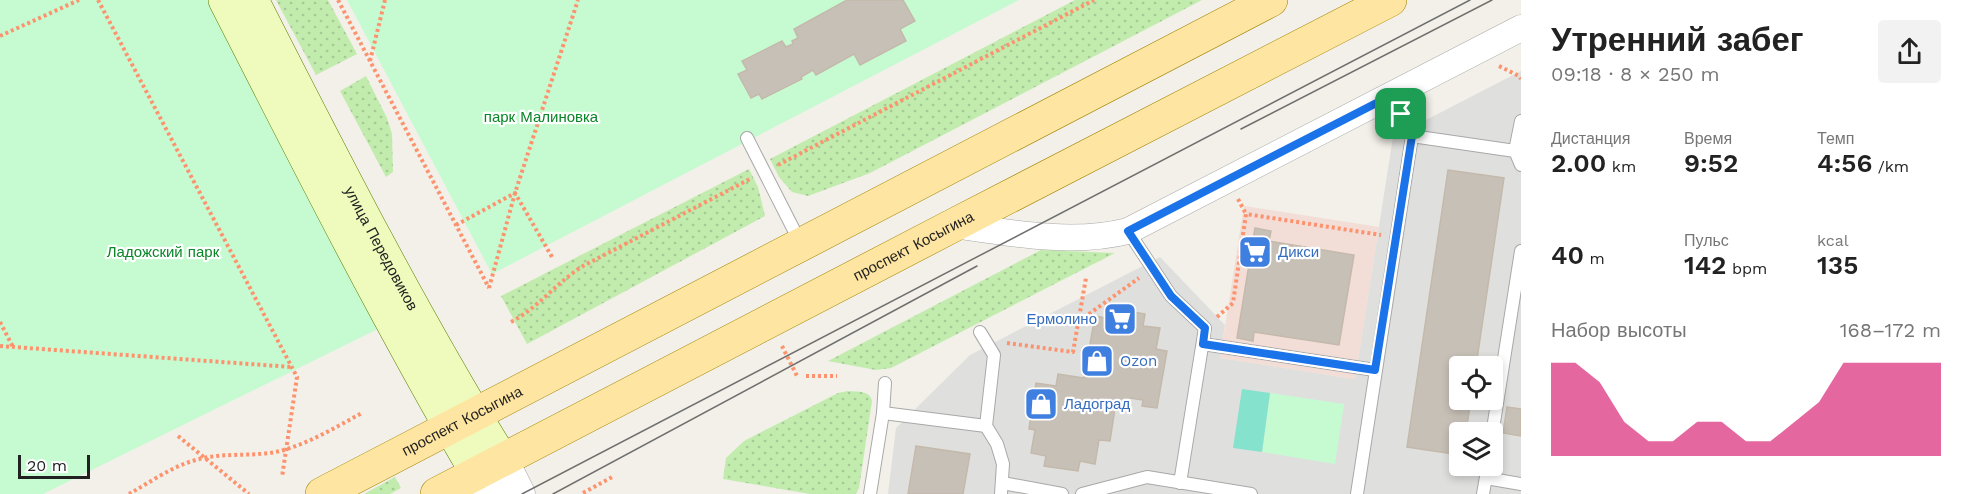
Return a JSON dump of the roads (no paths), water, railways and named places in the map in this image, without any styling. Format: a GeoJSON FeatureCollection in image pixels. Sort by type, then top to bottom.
{"type":"FeatureCollection","features":[{"type":"Feature","properties":{"kind":"main road","name":"улица Передовиков"},"geometry":{"type":"LineString","coordinates":[[225,0],[321,190],[462,421]]}},
{"type":"Feature","properties":{"kind":"main road","name":"улица Передовиков"},"geometry":{"type":"LineString","coordinates":[[252,0],[344,180],[431,342],[462,421],[489,476]]}},
{"type":"Feature","properties":{"kind":"main road","name":"проспект Косыгина"},"geometry":{"type":"LineString","coordinates":[[322,494],[1271,0]]}},
{"type":"Feature","properties":{"kind":"main road","name":"проспект Косыгина"},"geometry":{"type":"LineString","coordinates":[[437,494],[489,476],[954,225],[1390,0]]}},
{"type":"Feature","properties":{"kind":"street"},"geometry":{"type":"LineString","coordinates":[[954,225],[1020,234],[1086,237],[1108,236],[1128,231],[1521,28]]}},
{"type":"Feature","properties":{"kind":"street","name":"улица Передовиков"},"geometry":{"type":"LineString","coordinates":[[489,476],[519,494]]}},
{"type":"Feature","properties":{"kind":"lane"},"geometry":{"type":"LineString","coordinates":[[1357,494],[1412,136],[1392,95]]}},
{"type":"Feature","properties":{"kind":"lane"},"geometry":{"type":"LineString","coordinates":[[1521,121],[1515,151],[1521,165]]}},
{"type":"Feature","properties":{"kind":"lane"},"geometry":{"type":"LineString","coordinates":[[1412,136],[1515,151]]}},
{"type":"Feature","properties":{"kind":"lane"},"geometry":{"type":"LineString","coordinates":[[747,138],[801,245]]}},
{"type":"Feature","properties":{"kind":"lane"},"geometry":{"type":"LineString","coordinates":[[1128,231],[1171,296],[1205,328],[1180,483]]}},
{"type":"Feature","properties":{"kind":"lane"},"geometry":{"type":"LineString","coordinates":[[1494,422],[1521,251]]}},
{"type":"Feature","properties":{"kind":"lane"},"geometry":{"type":"LineString","coordinates":[[980,332],[994,355],[986,426],[997,444],[1003,464],[1002,489],[1062,494]]}},
{"type":"Feature","properties":{"kind":"lane"},"geometry":{"type":"LineString","coordinates":[[1203,344],[1375,370]]}},
{"type":"Feature","properties":{"kind":"lane"},"geometry":{"type":"LineString","coordinates":[[870,494],[885,383]]}},
{"type":"Feature","properties":{"kind":"lane"},"geometry":{"type":"LineString","coordinates":[[882,413],[986,426]]}},
{"type":"Feature","properties":{"kind":"lane"},"geometry":{"type":"LineString","coordinates":[[1082,494],[1147,477],[1251,494]]}},
{"type":"Feature","properties":{"kind":"lane"},"geometry":{"type":"LineString","coordinates":[[1483,494],[1486,478],[1521,484]]}},
{"type":"Feature","properties":{"kind":"tram line"},"geometry":{"type":"LineString","coordinates":[[522,494],[1470,0]]}},
{"type":"Feature","properties":{"kind":"tram line"},"geometry":{"type":"LineString","coordinates":[[1241,129],[1492,0]]}},
{"type":"Feature","properties":{"kind":"tram line"},"geometry":{"type":"LineString","coordinates":[[553,494],[977,266]]}},
{"type":"Feature","properties":{"kind":"place","name":"Дикси"},"geometry":{"type":"Point","coordinates":[1255,252]}},
{"type":"Feature","properties":{"kind":"place","name":"Ермолино"},"geometry":{"type":"Point","coordinates":[1120,319]}},
{"type":"Feature","properties":{"kind":"place","name":"Ozon"},"geometry":{"type":"Point","coordinates":[1097,361]}},
{"type":"Feature","properties":{"kind":"place","name":"Ладоград"},"geometry":{"type":"Point","coordinates":[1041,404]}},
{"type":"Feature","properties":{"kind":"park label","name":"парк Малиновка"},"geometry":{"type":"Point","coordinates":[541,117]}},
{"type":"Feature","properties":{"kind":"park label","name":"Ладожский парк"},"geometry":{"type":"Point","coordinates":[163,252]}}]}
